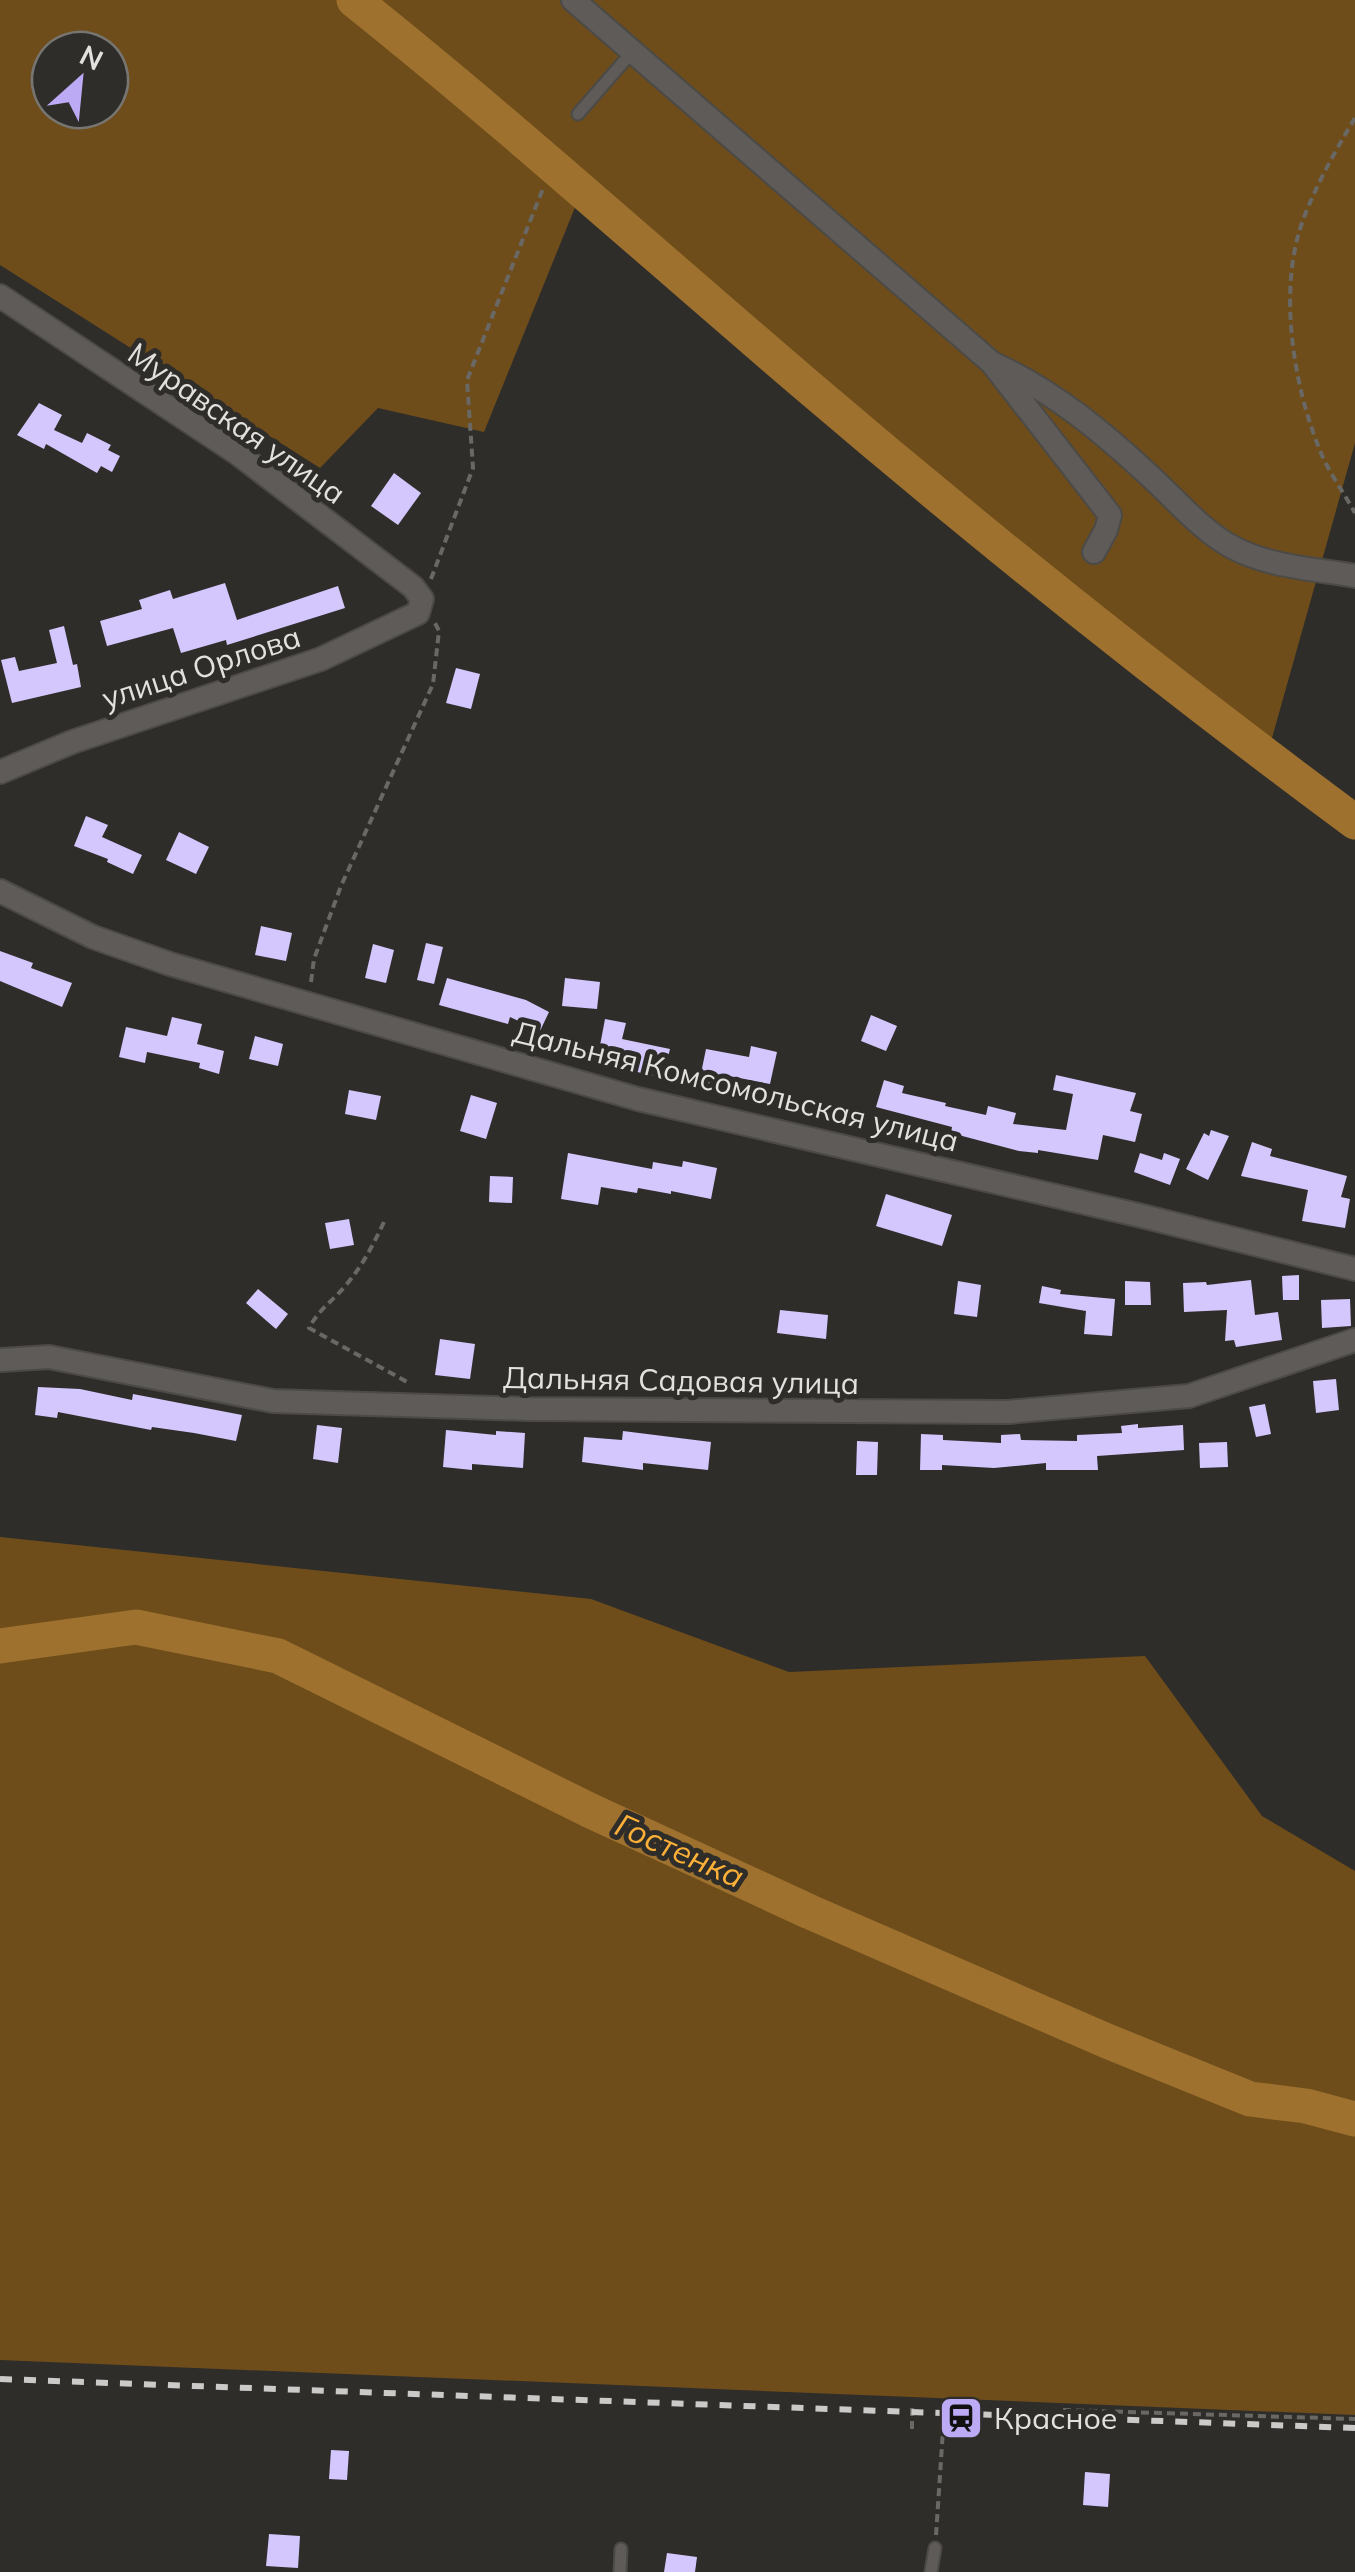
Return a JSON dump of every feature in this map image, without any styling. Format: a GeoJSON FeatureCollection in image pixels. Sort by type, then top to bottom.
{"type":"FeatureCollection","features":[{"type":"Feature","properties":{"kind":"street"},"geometry":{"type":"LineString","coordinates":[[573,0],[992,363],[1110,515],[1094,552]]}},
{"type":"Feature","properties":{"kind":"street","name":"Муравская улица"},"geometry":{"type":"LineString","coordinates":[[0,296],[237,453],[413,587],[422,599],[418,613]]}},
{"type":"Feature","properties":{"kind":"street"},"geometry":{"type":"LineString","coordinates":[[992,363],[1031,381],[1110,438],[1206,528],[1235,549],[1272,561],[1355,576]]}},
{"type":"Feature","properties":{"kind":"street","name":"улица Орлова"},"geometry":{"type":"LineString","coordinates":[[0,772],[72,742],[321,659],[418,613]]}},
{"type":"Feature","properties":{"kind":"street","name":"Дальняя Комсомольская улица"},"geometry":{"type":"LineString","coordinates":[[0,891],[93,936],[170,964],[638,1099],[1355,1269]]}},
{"type":"Feature","properties":{"kind":"street","name":"Дальняя Садовая улица"},"geometry":{"type":"LineString","coordinates":[[0,1360],[50,1357],[272,1401],[529,1409],[1008,1412],[1189,1396],[1355,1340]]}},
{"type":"Feature","properties":{"kind":"lane"},"geometry":{"type":"LineString","coordinates":[[578,114],[632,52]]}},
{"type":"Feature","properties":{"kind":"lane"},"geometry":{"type":"LineString","coordinates":[[931,2572],[935,2548]]}},
{"type":"Feature","properties":{"kind":"lane"},"geometry":{"type":"LineString","coordinates":[[620,2572],[621,2549]]}},
{"type":"Feature","properties":{"kind":"path"},"geometry":{"type":"LineString","coordinates":[[1354,509],[1322,456],[1301,397],[1290,288],[1298,234],[1355,118]]}},
{"type":"Feature","properties":{"kind":"path"},"geometry":{"type":"LineString","coordinates":[[384,1222],[368,1257],[343,1288],[318,1310],[309,1328],[420,1389]]}},
{"type":"Feature","properties":{"kind":"path"},"geometry":{"type":"LineString","coordinates":[[912,2405],[912,2429]]}},
{"type":"Feature","properties":{"kind":"path"},"geometry":{"type":"LineString","coordinates":[[970,2407],[970,2431]]}},
{"type":"Feature","properties":{"kind":"path"},"geometry":{"type":"LineString","coordinates":[[1062,2410],[1355,2419]]}},
{"type":"Feature","properties":{"kind":"path"},"geometry":{"type":"LineString","coordinates":[[935,2548],[943,2430]]}},
{"type":"Feature","properties":{"kind":"shaded area"},"geometry":{"type":"Polygon","coordinates":[[[0,0],[1355,0],[1355,443],[1268,752],[578,200],[484,432],[378,408],[320,468],[0,265],[0,0]]]}},
{"type":"Feature","properties":{"kind":"shaded area"},"geometry":{"type":"Polygon","coordinates":[[[0,1537],[591,1599],[789,1672],[1145,1656],[1262,1816],[1355,1871],[1355,2415],[0,2360],[0,1537]]]}},
{"type":"Feature","properties":{"kind":"building"},"geometry":{"type":"Polygon","coordinates":[[[39,403],[62,415],[54,430],[82,443],[87,433],[111,445],[108,450],[120,456],[112,472],[101,466],[97,473],[46,444],[44,449],[17,435],[39,403]]]}},
{"type":"Feature","properties":{"kind":"building"},"geometry":{"type":"Polygon","coordinates":[[[394,473],[421,493],[398,525],[371,506],[394,473]]]}},
{"type":"Feature","properties":{"kind":"building"},"geometry":{"type":"Polygon","coordinates":[[[225,583],[237,620],[338,586],[345,608],[227,645],[226,640],[181,653],[173,628],[107,646],[100,621],[142,609],[139,600],[170,590],[173,599],[225,583]]]}},
{"type":"Feature","properties":{"kind":"building"},"geometry":{"type":"Polygon","coordinates":[[[64,626],[81,687],[12,703],[1,660],[15,657],[19,671],[57,663],[49,630],[64,626]]]}},
{"type":"Feature","properties":{"kind":"building"},"geometry":{"type":"Polygon","coordinates":[[[456,668],[480,674],[471,709],[446,703],[456,668]]]}},
{"type":"Feature","properties":{"kind":"building"},"geometry":{"type":"Polygon","coordinates":[[[86,816],[108,825],[102,837],[142,855],[133,874],[74,846],[86,816]]]}},
{"type":"Feature","properties":{"kind":"building"},"geometry":{"type":"Polygon","coordinates":[[[179,832],[209,847],[196,874],[166,860],[179,832]]]}},
{"type":"Feature","properties":{"kind":"building"},"geometry":{"type":"Polygon","coordinates":[[[261,926],[292,933],[286,961],[255,955],[261,926]]]}},
{"type":"Feature","properties":{"kind":"building"},"geometry":{"type":"Polygon","coordinates":[[[426,943],[443,947],[434,984],[417,980],[426,943]]]}},
{"type":"Feature","properties":{"kind":"building"},"geometry":{"type":"Polygon","coordinates":[[[373,944],[394,950],[386,983],[365,978],[373,944]]]}},
{"type":"Feature","properties":{"kind":"building"},"geometry":{"type":"Polygon","coordinates":[[[0,951],[72,983],[62,1007],[0,981],[0,951]]]}},
{"type":"Feature","properties":{"kind":"building"},"geometry":{"type":"Polygon","coordinates":[[[447,978],[526,1000],[549,1012],[540,1031],[510,1017],[508,1024],[439,1005],[447,978]]]}},
{"type":"Feature","properties":{"kind":"building"},"geometry":{"type":"Polygon","coordinates":[[[565,978],[600,982],[597,1009],[562,1006],[565,978]]]}},
{"type":"Feature","properties":{"kind":"building"},"geometry":{"type":"Polygon","coordinates":[[[871,1015],[897,1026],[886,1051],[861,1041],[871,1015]]]}},
{"type":"Feature","properties":{"kind":"building"},"geometry":{"type":"Polygon","coordinates":[[[172,1017],[202,1024],[197,1044],[224,1051],[219,1074],[199,1068],[200,1063],[147,1052],[145,1063],[119,1057],[126,1027],[167,1036],[172,1017]]]}},
{"type":"Feature","properties":{"kind":"building"},"geometry":{"type":"Polygon","coordinates":[[[605,1019],[626,1023],[622,1039],[670,1049],[663,1078],[633,1071],[635,1064],[598,1056],[605,1019]]]}},
{"type":"Feature","properties":{"kind":"building"},"geometry":{"type":"Polygon","coordinates":[[[255,1036],[283,1044],[278,1066],[249,1059],[255,1036]]]}},
{"type":"Feature","properties":{"kind":"building"},"geometry":{"type":"Polygon","coordinates":[[[751,1046],[777,1052],[770,1084],[724,1075],[722,1088],[699,1083],[706,1049],[749,1057],[751,1046]]]}},
{"type":"Feature","properties":{"kind":"building"},"geometry":{"type":"Polygon","coordinates":[[[1056,1075],[1136,1093],[1130,1111],[1142,1114],[1135,1142],[1103,1135],[1098,1160],[1038,1150],[1019,1151],[951,1133],[952,1127],[876,1107],[884,1080],[904,1086],[902,1093],[946,1103],[945,1106],[986,1115],[988,1106],[1016,1113],[1013,1124],[1066,1130],[1073,1094],[1053,1090],[1056,1075]]]}},
{"type":"Feature","properties":{"kind":"building"},"geometry":{"type":"Polygon","coordinates":[[[349,1090],[381,1096],[376,1120],[345,1114],[349,1090]]]}},
{"type":"Feature","properties":{"kind":"building"},"geometry":{"type":"Polygon","coordinates":[[[471,1095],[497,1103],[486,1139],[460,1131],[471,1095]]]}},
{"type":"Feature","properties":{"kind":"building"},"geometry":{"type":"Polygon","coordinates":[[[1211,1130],[1229,1136],[1208,1180],[1186,1169],[1204,1133],[1209,1136],[1211,1130]]]}},
{"type":"Feature","properties":{"kind":"building"},"geometry":{"type":"Polygon","coordinates":[[[1252,1142],[1272,1149],[1270,1156],[1347,1176],[1341,1197],[1350,1199],[1345,1228],[1302,1221],[1308,1190],[1241,1176],[1252,1142]]]}},
{"type":"Feature","properties":{"kind":"building"},"geometry":{"type":"Polygon","coordinates":[[[568,1153],[652,1169],[653,1162],[682,1167],[683,1161],[717,1168],[711,1199],[671,1191],[638,1188],[637,1193],[601,1187],[598,1205],[561,1199],[568,1153]]]}},
{"type":"Feature","properties":{"kind":"building"},"geometry":{"type":"Polygon","coordinates":[[[1140,1153],[1162,1160],[1164,1153],[1180,1159],[1170,1185],[1134,1172],[1140,1153]]]}},
{"type":"Feature","properties":{"kind":"building"},"geometry":{"type":"Polygon","coordinates":[[[490,1176],[513,1177],[512,1203],[489,1202],[490,1176]]]}},
{"type":"Feature","properties":{"kind":"building"},"geometry":{"type":"Polygon","coordinates":[[[886,1194],[952,1215],[942,1246],[876,1226],[886,1194]]]}},
{"type":"Feature","properties":{"kind":"building"},"geometry":{"type":"Polygon","coordinates":[[[349,1219],[354,1245],[330,1249],[325,1223],[349,1219]]]}},
{"type":"Feature","properties":{"kind":"building"},"geometry":{"type":"Polygon","coordinates":[[[1299,1275],[1299,1300],[1283,1300],[1282,1276],[1299,1275]]]}},
{"type":"Feature","properties":{"kind":"building"},"geometry":{"type":"Polygon","coordinates":[[[1251,1280],[1255,1315],[1278,1312],[1282,1340],[1236,1347],[1234,1340],[1225,1341],[1227,1310],[1184,1312],[1183,1283],[1207,1285],[1251,1280]]]}},
{"type":"Feature","properties":{"kind":"building"},"geometry":{"type":"Polygon","coordinates":[[[958,1281],[981,1285],[977,1317],[954,1314],[958,1281]]]}},
{"type":"Feature","properties":{"kind":"building"},"geometry":{"type":"Polygon","coordinates":[[[1125,1281],[1150,1282],[1151,1305],[1125,1305],[1125,1281]]]}},
{"type":"Feature","properties":{"kind":"building"},"geometry":{"type":"Polygon","coordinates":[[[1042,1286],[1061,1290],[1060,1294],[1115,1299],[1112,1336],[1084,1334],[1086,1311],[1039,1303],[1042,1286]]]}},
{"type":"Feature","properties":{"kind":"building"},"geometry":{"type":"Polygon","coordinates":[[[258,1289],[288,1314],[276,1329],[246,1303],[258,1289]]]}},
{"type":"Feature","properties":{"kind":"building"},"geometry":{"type":"Polygon","coordinates":[[[1350,1299],[1351,1326],[1322,1328],[1321,1300],[1350,1299]]]}},
{"type":"Feature","properties":{"kind":"building"},"geometry":{"type":"Polygon","coordinates":[[[780,1310],[828,1315],[826,1339],[777,1333],[780,1310]]]}},
{"type":"Feature","properties":{"kind":"building"},"geometry":{"type":"Polygon","coordinates":[[[440,1339],[475,1344],[470,1379],[435,1375],[440,1339]]]}},
{"type":"Feature","properties":{"kind":"building"},"geometry":{"type":"Polygon","coordinates":[[[1336,1379],[1339,1410],[1316,1413],[1313,1381],[1336,1379]]]}},
{"type":"Feature","properties":{"kind":"building"},"geometry":{"type":"Polygon","coordinates":[[[38,1387],[80,1389],[132,1400],[133,1394],[242,1415],[236,1441],[58,1412],[57,1418],[35,1415],[38,1387]]]}},
{"type":"Feature","properties":{"kind":"building"},"geometry":{"type":"Polygon","coordinates":[[[1265,1404],[1271,1434],[1256,1437],[1249,1407],[1265,1404]]]}},
{"type":"Feature","properties":{"kind":"building"},"geometry":{"type":"Polygon","coordinates":[[[1138,1424],[1138,1428],[1183,1425],[1184,1450],[1097,1456],[1098,1470],[1046,1470],[1046,1463],[994,1468],[942,1465],[942,1470],[920,1470],[921,1434],[943,1435],[943,1440],[1001,1443],[1001,1435],[1020,1434],[1021,1440],[1077,1441],[1077,1435],[1122,1433],[1121,1426],[1138,1424]]]}},
{"type":"Feature","properties":{"kind":"building"},"geometry":{"type":"Polygon","coordinates":[[[317,1425],[342,1428],[338,1463],[313,1459],[317,1425]]]}},
{"type":"Feature","properties":{"kind":"building"},"geometry":{"type":"Polygon","coordinates":[[[446,1430],[496,1435],[496,1431],[525,1433],[523,1468],[472,1464],[472,1470],[443,1467],[446,1430]]]}},
{"type":"Feature","properties":{"kind":"building"},"geometry":{"type":"Polygon","coordinates":[[[623,1431],[711,1442],[708,1470],[643,1463],[643,1470],[582,1462],[584,1437],[622,1440],[623,1431]]]}},
{"type":"Feature","properties":{"kind":"building"},"geometry":{"type":"Polygon","coordinates":[[[857,1441],[878,1442],[877,1475],[856,1475],[857,1441]]]}},
{"type":"Feature","properties":{"kind":"building"},"geometry":{"type":"Polygon","coordinates":[[[1227,1442],[1228,1467],[1200,1468],[1199,1443],[1227,1442]]]}},
{"type":"Feature","properties":{"kind":"building"},"geometry":{"type":"Polygon","coordinates":[[[331,2450],[349,2451],[347,2480],[329,2479],[331,2450]]]}},
{"type":"Feature","properties":{"kind":"building"},"geometry":{"type":"Polygon","coordinates":[[[1085,2472],[1110,2474],[1108,2507],[1083,2505],[1085,2472]]]}},
{"type":"Feature","properties":{"kind":"building"},"geometry":{"type":"Polygon","coordinates":[[[269,2534],[300,2536],[298,2568],[266,2566],[269,2534]]]}},
{"type":"Feature","properties":{"kind":"building"},"geometry":{"type":"Polygon","coordinates":[[[667,2553],[697,2557],[695,2572],[664,2572],[667,2553]]]}},
{"type":"Feature","properties":{"kind":"waterway"},"geometry":{"type":"LineString","coordinates":[[354,0],[525,141],[939,496],[1145,662],[1355,822]]}},
{"type":"Feature","properties":{"kind":"waterway","name":"Гостенка"},"geometry":{"type":"LineString","coordinates":[[0,1646],[136,1627],[278,1656],[591,1811],[810,1912],[1107,2041],[1250,2099],[1306,2106],[1355,2119]]}},
{"type":"Feature","properties":{"kind":"railway"},"geometry":{"type":"LineString","coordinates":[[0,2379],[1355,2428]]}},
{"type":"Feature","properties":{"kind":"place","name":"Красное"},"geometry":{"type":"Point","coordinates":[961,2418]}}]}
